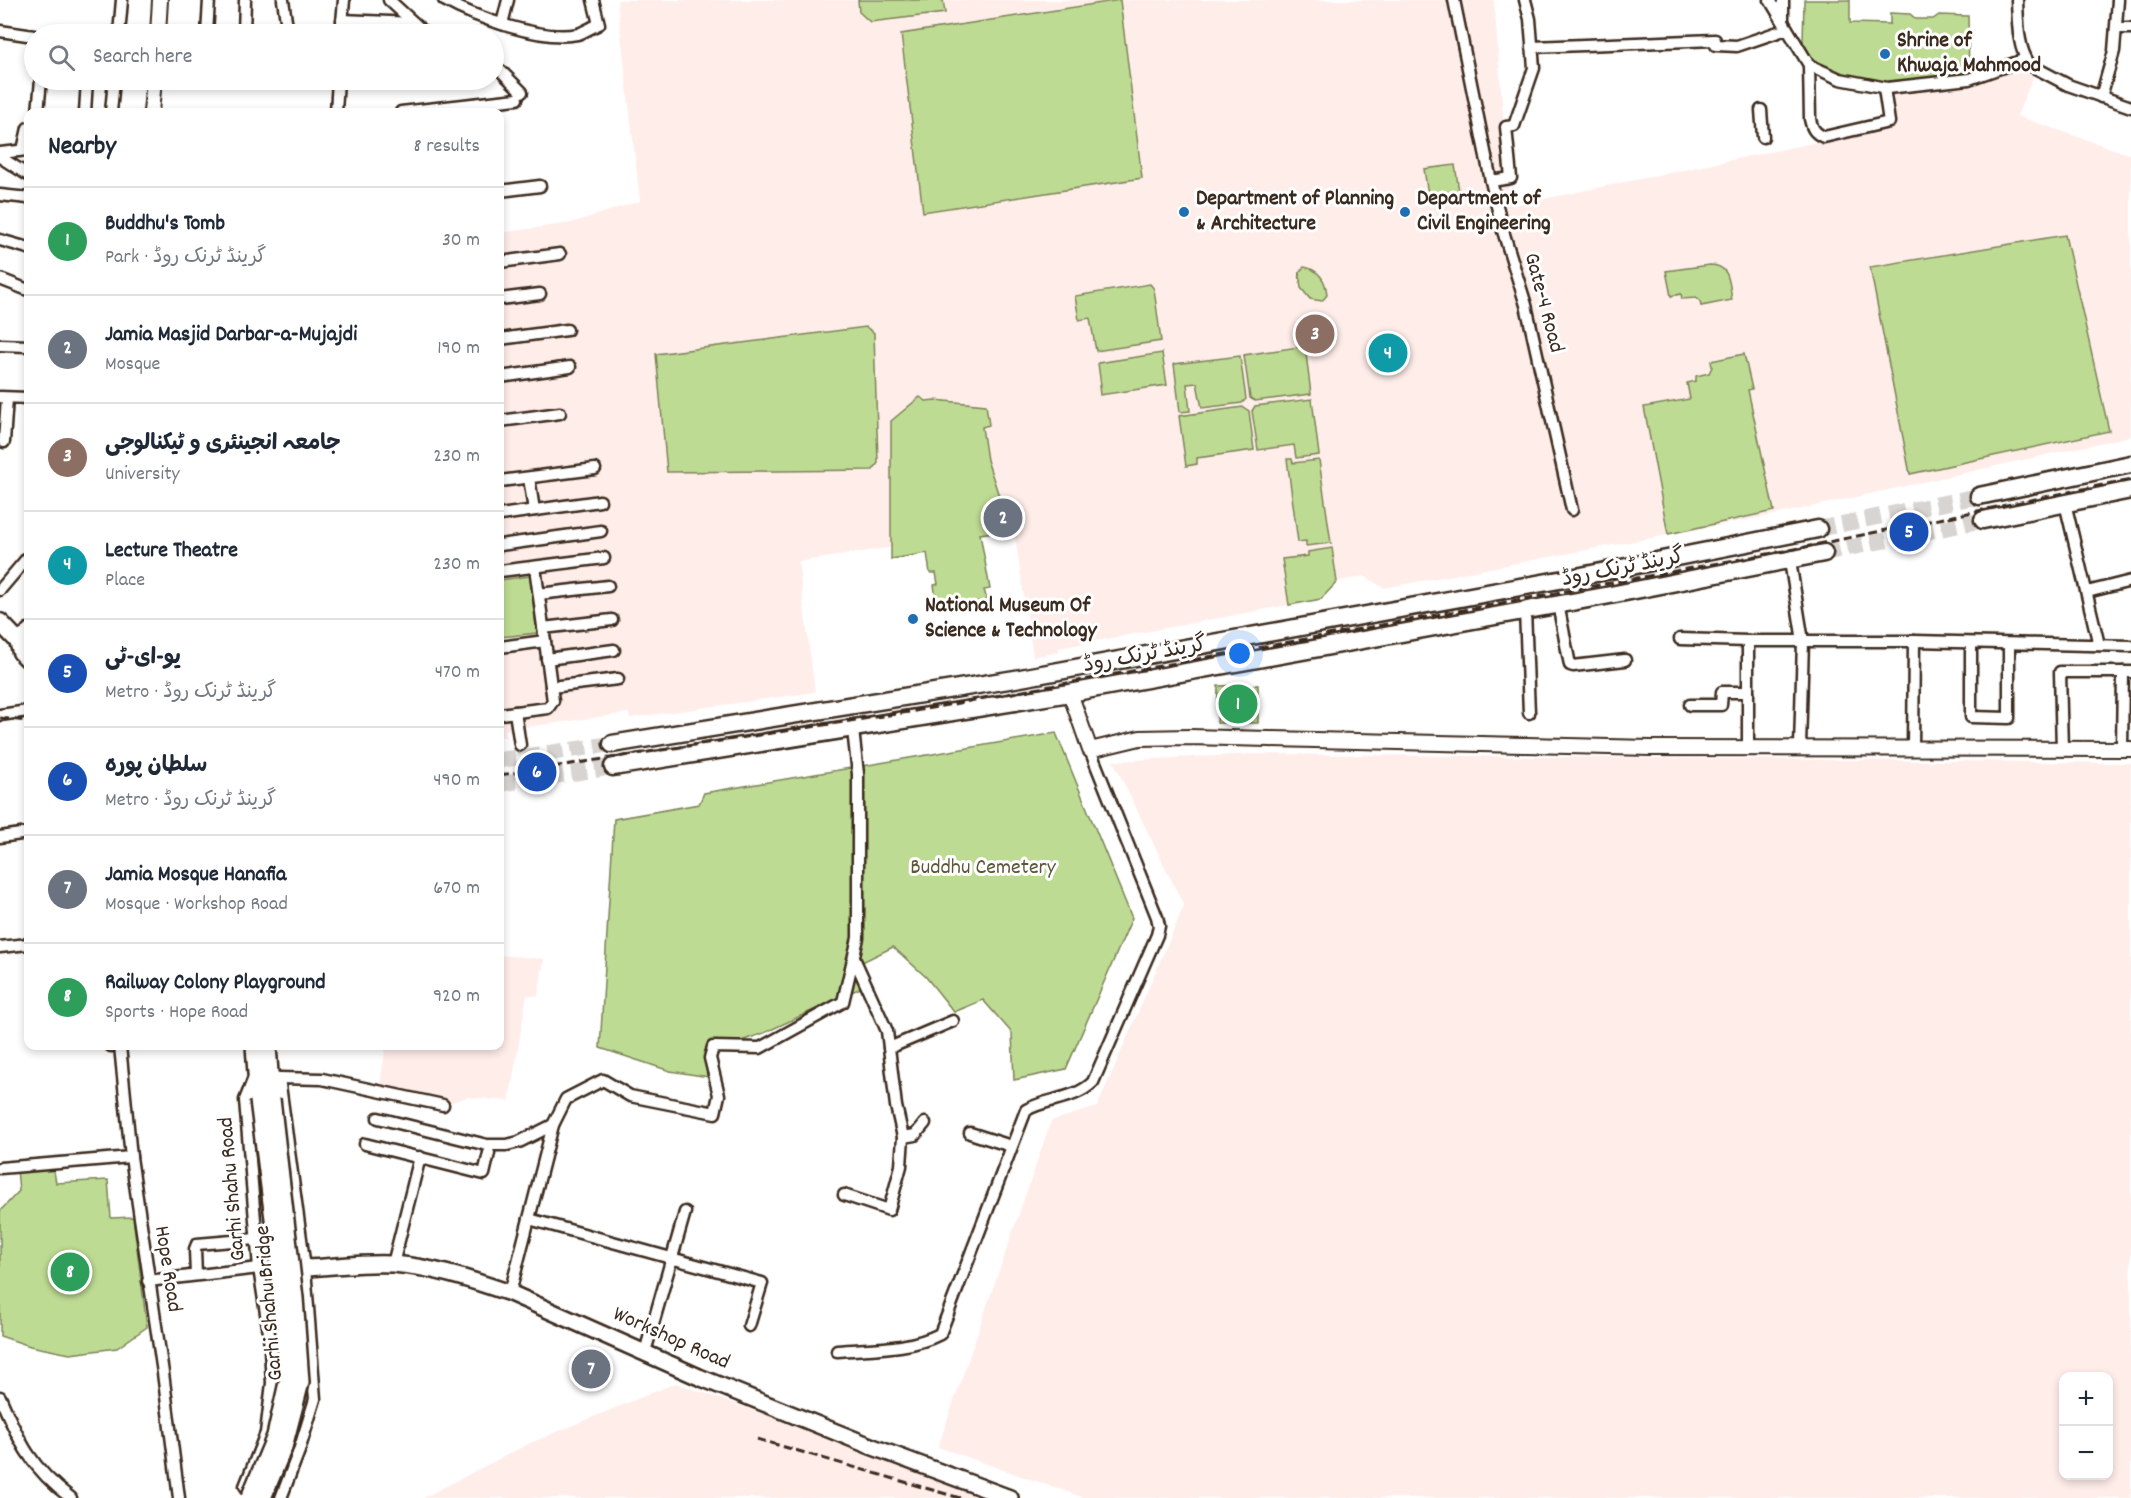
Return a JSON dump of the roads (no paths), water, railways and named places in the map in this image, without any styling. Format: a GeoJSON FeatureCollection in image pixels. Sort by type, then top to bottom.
{"type":"FeatureCollection","features":[{"type":"Feature","properties":{"kind":"main road"},"geometry":{"type":"LineString","coordinates":[[1979,496],[2131,464]]}},
{"type":"Feature","properties":{"kind":"main road"},"geometry":{"type":"LineString","coordinates":[[1983,520],[2131,490]]}},
{"type":"Feature","properties":{"kind":"main road","name":"گرینڈ ٹرنک روڈ"},"geometry":{"type":"LineString","coordinates":[[612,744],[1015,679],[1603,571],[1818,529]]}},
{"type":"Feature","properties":{"kind":"main road","name":"گرینڈ ٹرنک روڈ"},"geometry":{"type":"LineString","coordinates":[[613,767],[853,730],[1070,693],[1605,596],[1824,553]]}},
{"type":"Feature","properties":{"kind":"main road"},"geometry":{"type":"LineString","coordinates":[[1603,571],[1605,596]]}},
{"type":"Feature","properties":{"kind":"main road"},"geometry":{"type":"LineString","coordinates":[[0,622],[24,637]]}},
{"type":"Feature","properties":{"kind":"main road"},"geometry":{"type":"LineString","coordinates":[[24,642],[21,652],[24,655]]}},
{"type":"Feature","properties":{"kind":"main road"},"geometry":{"type":"LineString","coordinates":[[254,1050],[255,1074],[265,1099]]}},
{"type":"Feature","properties":{"kind":"main road"},"geometry":{"type":"LineString","coordinates":[[265,1099],[275,1077],[269,1050]]}},
{"type":"Feature","properties":{"kind":"main road","name":"Garhi Shahu Bridge"},"geometry":{"type":"LineString","coordinates":[[249,1498],[275,1436],[288,1378],[265,1099]]}},
{"type":"Feature","properties":{"kind":"main road","name":"Garhi Shahu Bridge"},"geometry":{"type":"LineString","coordinates":[[263,1498],[284,1447],[302,1382],[295,1298],[265,1099]]}},
{"type":"Feature","properties":{"kind":"main road","name":"Workshop Road"},"geometry":{"type":"LineString","coordinates":[[305,1268],[393,1264],[451,1274],[510,1293],[699,1377],[873,1447],[1010,1498]]}},
{"type":"Feature","properties":{"kind":"street"},"geometry":{"type":"LineString","coordinates":[[119,24],[122,0]]}},
{"type":"Feature","properties":{"kind":"street"},"geometry":{"type":"LineString","coordinates":[[159,24],[160,0]]}},
{"type":"Feature","properties":{"kind":"street"},"geometry":{"type":"LineString","coordinates":[[208,24],[209,0]]}},
{"type":"Feature","properties":{"kind":"street"},"geometry":{"type":"LineString","coordinates":[[244,24],[245,0]]}},
{"type":"Feature","properties":{"kind":"street"},"geometry":{"type":"LineString","coordinates":[[283,0],[287,24]]}},
{"type":"Feature","properties":{"kind":"street"},"geometry":{"type":"LineString","coordinates":[[342,24],[344,0]]}},
{"type":"Feature","properties":{"kind":"street"},"geometry":{"type":"LineString","coordinates":[[389,0],[414,23]]}},
{"type":"Feature","properties":{"kind":"street"},"geometry":{"type":"LineString","coordinates":[[444,0],[463,10],[502,24],[508,0]]}},
{"type":"Feature","properties":{"kind":"street"},"geometry":{"type":"LineString","coordinates":[[504,24],[548,35],[578,33],[599,24],[593,0]]}},
{"type":"Feature","properties":{"kind":"street","name":"Gate-4 Road"},"geometry":{"type":"LineString","coordinates":[[1454,0],[1491,182],[1503,231],[1526,305],[1572,510]]}},
{"type":"Feature","properties":{"kind":"street"},"geometry":{"type":"LineString","coordinates":[[1491,182],[1510,178],[1506,127],[1514,126],[1534,68],[1530,19],[1525,0]]}},
{"type":"Feature","properties":{"kind":"street"},"geometry":{"type":"LineString","coordinates":[[1770,0],[1809,65],[1811,127],[1817,134],[1824,137],[1889,122],[1884,88]]}},
{"type":"Feature","properties":{"kind":"street"},"geometry":{"type":"LineString","coordinates":[[1783,0],[1785,25]]}},
{"type":"Feature","properties":{"kind":"street"},"geometry":{"type":"LineString","coordinates":[[2017,0],[2018,29],[2026,59],[2038,70],[2052,78],[2131,107]]}},
{"type":"Feature","properties":{"kind":"street"},"geometry":{"type":"LineString","coordinates":[[2101,97],[2114,51],[2118,0]]}},
{"type":"Feature","properties":{"kind":"street"},"geometry":{"type":"LineString","coordinates":[[342,20],[414,23]]}},
{"type":"Feature","properties":{"kind":"street"},"geometry":{"type":"LineString","coordinates":[[1532,47],[1715,40],[1716,45],[1737,46],[1785,25]]}},
{"type":"Feature","properties":{"kind":"street"},"geometry":{"type":"LineString","coordinates":[[2117,28],[2131,28]]}},
{"type":"Feature","properties":{"kind":"street"},"geometry":{"type":"LineString","coordinates":[[0,31],[24,35]]}},
{"type":"Feature","properties":{"kind":"street"},"geometry":{"type":"LineString","coordinates":[[1809,65],[1840,79],[1884,88],[1969,79],[2026,59]]}},
{"type":"Feature","properties":{"kind":"street"},"geometry":{"type":"LineString","coordinates":[[430,108],[519,96],[504,75]]}},
{"type":"Feature","properties":{"kind":"street"},"geometry":{"type":"LineString","coordinates":[[38,108],[40,90]]}},
{"type":"Feature","properties":{"kind":"street"},"geometry":{"type":"LineString","coordinates":[[85,108],[86,90]]}},
{"type":"Feature","properties":{"kind":"street"},"geometry":{"type":"LineString","coordinates":[[111,108],[113,90]]}},
{"type":"Feature","properties":{"kind":"street"},"geometry":{"type":"LineString","coordinates":[[151,108],[153,90]]}},
{"type":"Feature","properties":{"kind":"street"},"geometry":{"type":"LineString","coordinates":[[336,108],[337,90]]}},
{"type":"Feature","properties":{"kind":"street"},"geometry":{"type":"LineString","coordinates":[[1761,110],[1762,137]]}},
{"type":"Feature","properties":{"kind":"street"},"geometry":{"type":"LineString","coordinates":[[0,155],[24,150]]}},
{"type":"Feature","properties":{"kind":"street"},"geometry":{"type":"LineString","coordinates":[[0,155],[24,172]]}},
{"type":"Feature","properties":{"kind":"street"},"geometry":{"type":"LineString","coordinates":[[504,190],[540,186]]}},
{"type":"Feature","properties":{"kind":"street"},"geometry":{"type":"LineString","coordinates":[[0,195],[24,198]]}},
{"type":"Feature","properties":{"kind":"street"},"geometry":{"type":"LineString","coordinates":[[0,240],[24,247]]}},
{"type":"Feature","properties":{"kind":"street"},"geometry":{"type":"LineString","coordinates":[[504,261],[560,254]]}},
{"type":"Feature","properties":{"kind":"street"},"geometry":{"type":"LineString","coordinates":[[0,279],[24,288]]}},
{"type":"Feature","properties":{"kind":"street"},"geometry":{"type":"LineString","coordinates":[[504,298],[540,294]]}},
{"type":"Feature","properties":{"kind":"street"},"geometry":{"type":"LineString","coordinates":[[504,338],[567,330]]}},
{"type":"Feature","properties":{"kind":"street"},"geometry":{"type":"LineString","coordinates":[[0,345],[24,346]]}},
{"type":"Feature","properties":{"kind":"street"},"geometry":{"type":"LineString","coordinates":[[504,376],[570,367]]}},
{"type":"Feature","properties":{"kind":"street"},"geometry":{"type":"LineString","coordinates":[[4,442],[4,397],[24,398]]}},
{"type":"Feature","properties":{"kind":"street"},"geometry":{"type":"LineString","coordinates":[[504,420],[560,413]]}},
{"type":"Feature","properties":{"kind":"street"},"geometry":{"type":"LineString","coordinates":[[504,481],[595,469]]}},
{"type":"Feature","properties":{"kind":"street"},"geometry":{"type":"LineString","coordinates":[[530,478],[534,510]]}},
{"type":"Feature","properties":{"kind":"street"},"geometry":{"type":"LineString","coordinates":[[504,514],[600,501]]}},
{"type":"Feature","properties":{"kind":"street"},"geometry":{"type":"LineString","coordinates":[[2065,503],[2099,645]]}},
{"type":"Feature","properties":{"kind":"street"},"geometry":{"type":"LineString","coordinates":[[504,544],[601,531]]}},
{"type":"Feature","properties":{"kind":"street"},"geometry":{"type":"LineString","coordinates":[[504,571],[604,558]]}},
{"type":"Feature","properties":{"kind":"street"},"geometry":{"type":"LineString","coordinates":[[1790,561],[1803,641],[1800,747]]}},
{"type":"Feature","properties":{"kind":"street"},"geometry":{"type":"LineString","coordinates":[[0,590],[24,562]]}},
{"type":"Feature","properties":{"kind":"street"},"geometry":{"type":"LineString","coordinates":[[504,713],[548,708],[553,701],[535,567]]}},
{"type":"Feature","properties":{"kind":"street"},"geometry":{"type":"LineString","coordinates":[[2087,592],[2131,581]]}},
{"type":"Feature","properties":{"kind":"street"},"geometry":{"type":"LineString","coordinates":[[539,594],[608,586]]}},
{"type":"Feature","properties":{"kind":"street"},"geometry":{"type":"LineString","coordinates":[[1558,604],[1570,665],[1625,660]]}},
{"type":"Feature","properties":{"kind":"street"},"geometry":{"type":"LineString","coordinates":[[1525,610],[1529,713]]}},
{"type":"Feature","properties":{"kind":"street"},"geometry":{"type":"LineString","coordinates":[[543,628],[612,620]]}},
{"type":"Feature","properties":{"kind":"street"},"geometry":{"type":"LineString","coordinates":[[1680,639],[2131,646]]}},
{"type":"Feature","properties":{"kind":"street"},"geometry":{"type":"LineString","coordinates":[[504,646],[545,641]]}},
{"type":"Feature","properties":{"kind":"street"},"geometry":{"type":"LineString","coordinates":[[1748,641],[1748,747]]}},
{"type":"Feature","properties":{"kind":"street"},"geometry":{"type":"LineString","coordinates":[[1913,748],[1914,641]]}},
{"type":"Feature","properties":{"kind":"street"},"geometry":{"type":"LineString","coordinates":[[1971,643],[1971,717],[2009,718],[2009,644]]}},
{"type":"Feature","properties":{"kind":"street"},"geometry":{"type":"LineString","coordinates":[[548,659],[614,650]]}},
{"type":"Feature","properties":{"kind":"street"},"geometry":{"type":"LineString","coordinates":[[1090,750],[1140,738],[1190,737],[1650,748],[1800,747],[2062,750],[2127,749],[2127,672],[2060,672],[2062,750]]}},
{"type":"Feature","properties":{"kind":"street"},"geometry":{"type":"LineString","coordinates":[[551,687],[618,679]]}},
{"type":"Feature","properties":{"kind":"street"},"geometry":{"type":"LineString","coordinates":[[1690,705],[1721,705],[1722,692],[1748,692]]}},
{"type":"Feature","properties":{"kind":"street"},"geometry":{"type":"LineString","coordinates":[[837,1351],[912,1344],[929,1340],[940,1334],[1026,1110],[1034,1105],[1080,1093],[1093,1082],[1157,935],[1159,926],[1070,693]]}},
{"type":"Feature","properties":{"kind":"street"},"geometry":{"type":"LineString","coordinates":[[0,715],[24,712]]}},
{"type":"Feature","properties":{"kind":"street"},"geometry":{"type":"LineString","coordinates":[[515,712],[520,745]]}},
{"type":"Feature","properties":{"kind":"street"},"geometry":{"type":"LineString","coordinates":[[510,1293],[553,1125],[566,1100],[603,1080],[630,1096],[715,1113],[719,1095],[710,1058],[713,1047],[760,1048],[843,1002],[858,938],[858,774],[853,730]]}},
{"type":"Feature","properties":{"kind":"street"},"geometry":{"type":"LineString","coordinates":[[0,837],[24,834]]}},
{"type":"Feature","properties":{"kind":"street"},"geometry":{"type":"LineString","coordinates":[[0,947],[24,944]]}},
{"type":"Feature","properties":{"kind":"street"},"geometry":{"type":"LineString","coordinates":[[844,1195],[889,1210],[901,1166],[903,1137],[896,1106],[887,1031],[854,958]]}},
{"type":"Feature","properties":{"kind":"street"},"geometry":{"type":"LineString","coordinates":[[889,1048],[953,1021]]}},
{"type":"Feature","properties":{"kind":"street","name":"Hope Road"},"geometry":{"type":"LineString","coordinates":[[120,1050],[131,1157],[179,1498]]}},
{"type":"Feature","properties":{"kind":"street","name":"Garhi Shahu Road"},"geometry":{"type":"LineString","coordinates":[[255,1074],[244,1100],[259,1268],[269,1333],[272,1395],[266,1433],[244,1486],[269,1498]]}},
{"type":"Feature","properties":{"kind":"street"},"geometry":{"type":"LineString","coordinates":[[281,1498],[315,1399],[305,1268],[275,1077],[322,1079],[443,1105]]}},
{"type":"Feature","properties":{"kind":"street"},"geometry":{"type":"LineString","coordinates":[[378,1118],[487,1145],[507,1145],[519,1142],[553,1125]]}},
{"type":"Feature","properties":{"kind":"street"},"geometry":{"type":"LineString","coordinates":[[903,1137],[915,1135],[925,1123]]}},
{"type":"Feature","properties":{"kind":"street"},"geometry":{"type":"LineString","coordinates":[[970,1133],[1011,1146]]}},
{"type":"Feature","properties":{"kind":"street"},"geometry":{"type":"LineString","coordinates":[[365,1144],[484,1174],[489,1153]]}},
{"type":"Feature","properties":{"kind":"street"},"geometry":{"type":"LineString","coordinates":[[0,1168],[131,1157]]}},
{"type":"Feature","properties":{"kind":"street"},"geometry":{"type":"LineString","coordinates":[[393,1264],[420,1157]]}},
{"type":"Feature","properties":{"kind":"street"},"geometry":{"type":"LineString","coordinates":[[645,1352],[685,1212]]}},
{"type":"Feature","properties":{"kind":"street"},"geometry":{"type":"LineString","coordinates":[[529,1219],[762,1283],[749,1326]]}},
{"type":"Feature","properties":{"kind":"street"},"geometry":{"type":"LineString","coordinates":[[196,1275],[195,1249],[197,1244],[256,1239]]}},
{"type":"Feature","properties":{"kind":"street"},"geometry":{"type":"LineString","coordinates":[[148,1281],[259,1268]]}},
{"type":"Feature","properties":{"kind":"street"},"geometry":{"type":"LineString","coordinates":[[0,1397],[30,1459],[49,1481],[71,1498]]}},
{"type":"Feature","properties":{"kind":"tunnel"},"geometry":{"type":"LineString","coordinates":[[1818,529],[1979,496]]}},
{"type":"Feature","properties":{"kind":"tunnel"},"geometry":{"type":"LineString","coordinates":[[1824,553],[1983,520]]}},
{"type":"Feature","properties":{"kind":"tunnel"},"geometry":{"type":"LineString","coordinates":[[504,759],[612,744]]}},
{"type":"Feature","properties":{"kind":"tunnel"},"geometry":{"type":"LineString","coordinates":[[520,745],[522,757]]}},
{"type":"Feature","properties":{"kind":"tunnel"},"geometry":{"type":"LineString","coordinates":[[504,783],[613,767]]}},
{"type":"Feature","properties":{"kind":"railway"},"geometry":{"type":"LineString","coordinates":[[504,774],[915,711],[1800,548],[2131,479]]}},
{"type":"Feature","properties":{"kind":"railway"},"geometry":{"type":"LineString","coordinates":[[0,718],[24,721]]}},
{"type":"Feature","properties":{"kind":"railway"},"geometry":{"type":"LineString","coordinates":[[757,1439],[960,1498]]}},
{"type":"Feature","properties":{"kind":"place","name":"Shrine of Khwaja Mahmood"},"geometry":{"type":"Point","coordinates":[1885,54]}},
{"type":"Feature","properties":{"kind":"place","name":"Department of Planning & Architecture"},"geometry":{"type":"Point","coordinates":[1184,212]}},
{"type":"Feature","properties":{"kind":"place","name":"Department of Civil Engineering"},"geometry":{"type":"Point","coordinates":[1405,212]}},
{"type":"Feature","properties":{"kind":"place","name":"جامعہ انجینئری و ٹیکنالوجی"},"geometry":{"type":"Point","coordinates":[1315,334]}},
{"type":"Feature","properties":{"kind":"place","name":"Lecture Theatre"},"geometry":{"type":"Point","coordinates":[1388,353]}},
{"type":"Feature","properties":{"kind":"place","name":"Jamia Masjid Darbar-a-Mujajdi"},"geometry":{"type":"Point","coordinates":[1003,518]}},
{"type":"Feature","properties":{"kind":"place","name":"یو-ای-ٹی"},"geometry":{"type":"Point","coordinates":[1909,532]}},
{"type":"Feature","properties":{"kind":"place","name":"National Museum Of Science & Technology"},"geometry":{"type":"Point","coordinates":[913,619]}},
{"type":"Feature","properties":{"kind":"place","name":"Buddhu's Tomb"},"geometry":{"type":"Point","coordinates":[1238,704]}},
{"type":"Feature","properties":{"kind":"place","name":"سلطان پورہ"},"geometry":{"type":"Point","coordinates":[537,772]}},
{"type":"Feature","properties":{"kind":"place","name":"Railway Colony Playground"},"geometry":{"type":"Point","coordinates":[70,1272]}},
{"type":"Feature","properties":{"kind":"place","name":"Jamia Mosque Hanafia"},"geometry":{"type":"Point","coordinates":[591,1369]}},
{"type":"Feature","properties":{"kind":"park label","name":"Buddhu Cemetery"},"geometry":{"type":"Point","coordinates":[983,868]}}]}
